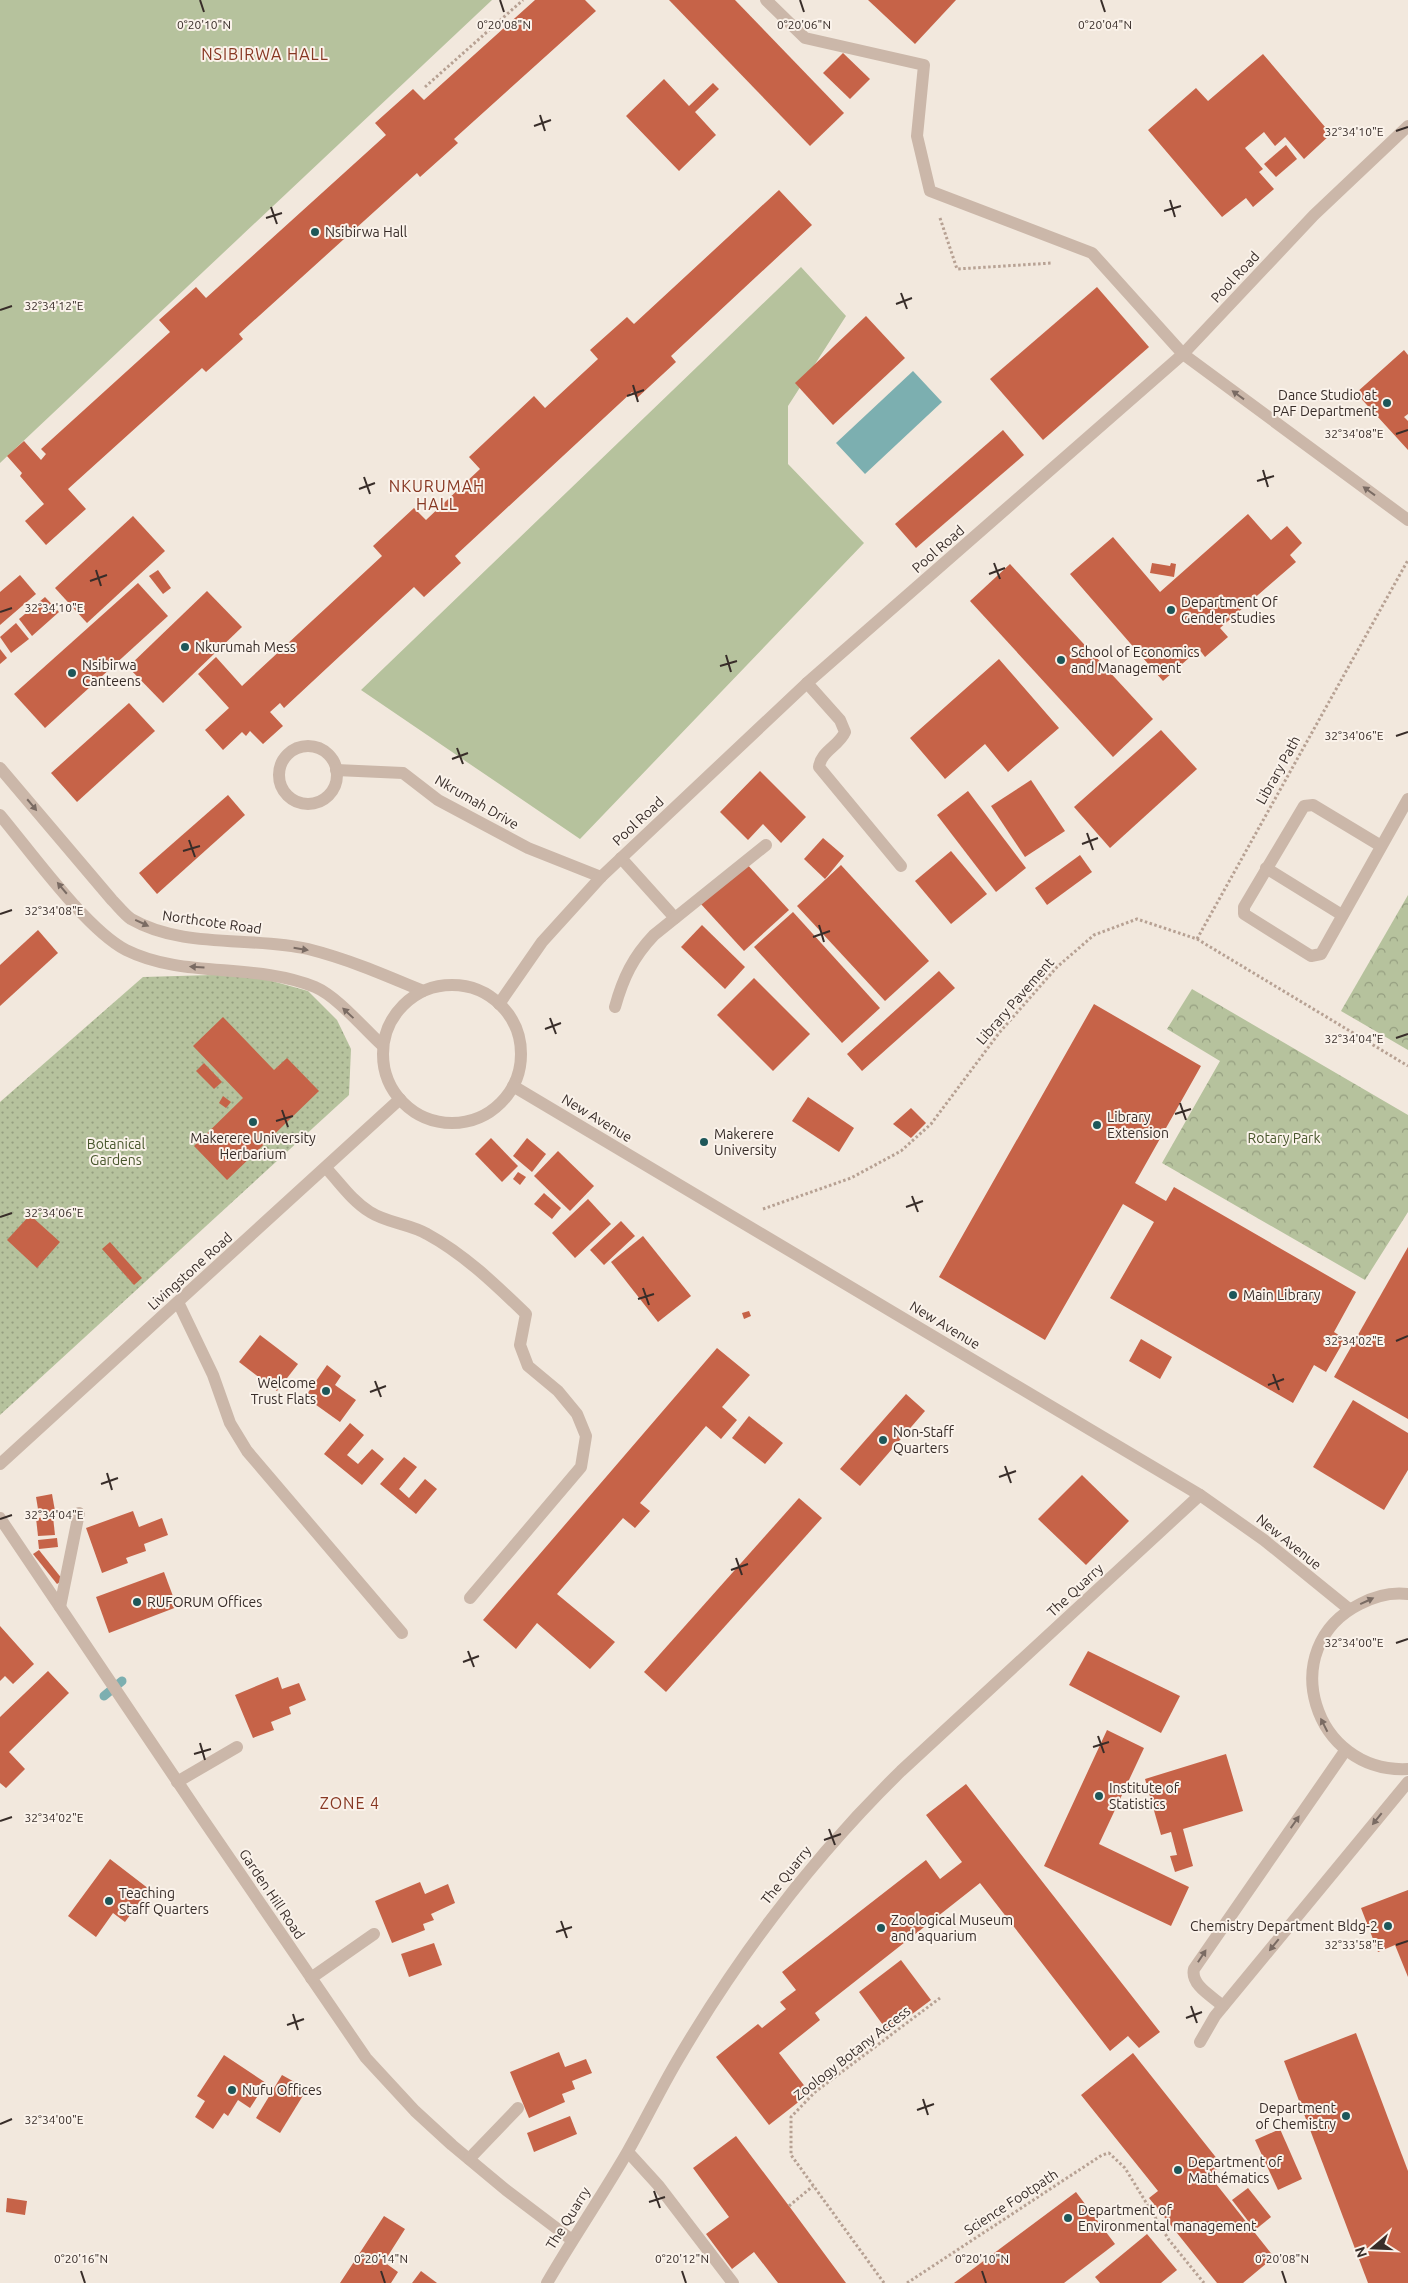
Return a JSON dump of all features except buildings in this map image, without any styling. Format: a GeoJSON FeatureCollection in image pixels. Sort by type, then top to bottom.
{"type":"FeatureCollection","features":[{"type":"Feature","properties":{"kind":"lane"},"geometry":{"type":"LineString","coordinates":[[766,0],[805,38],[924,65],[917,136],[930,191],[1092,253],[1183,354],[1408,520]]}},
{"type":"Feature","properties":{"kind":"lane","name":"Pool Road"},"geometry":{"type":"LineString","coordinates":[[499,1004],[542,942],[601,877],[807,683],[1183,354],[1314,215],[1408,126]]}},
{"type":"Feature","properties":{"kind":"lane"},"geometry":{"type":"LineString","coordinates":[[807,683],[844,726],[845,732],[841,740],[820,760],[823,773],[901,866]]}},
{"type":"Feature","properties":{"kind":"lane"},"geometry":{"type":"LineString","coordinates":[[309,746],[321,749],[331,758],[336,770],[336,783],[330,794],[320,802],[307,805],[295,801],[285,793],[280,781],[280,768],[286,757],[296,749],[309,746]]}},
{"type":"Feature","properties":{"kind":"lane","name":"Northcote Road"},"geometry":{"type":"LineString","coordinates":[[0,768],[112,900],[130,918],[156,930],[178,935],[307,949],[374,970],[423,991]]}},
{"type":"Feature","properties":{"kind":"lane","name":"Nkrumah Drive"},"geometry":{"type":"LineString","coordinates":[[336,770],[404,773],[438,800],[528,848],[601,877]]}},
{"type":"Feature","properties":{"kind":"lane"},"geometry":{"type":"LineString","coordinates":[[1381,846],[1319,808],[1308,805],[1299,812],[1266,868],[1244,907],[1244,914],[1247,918],[1315,957],[1321,954],[1408,799]]}},
{"type":"Feature","properties":{"kind":"lane"},"geometry":{"type":"LineString","coordinates":[[0,815],[82,913],[126,949],[153,960],[185,967],[238,970],[281,976],[316,988],[340,1005],[383,1046]]}},
{"type":"Feature","properties":{"kind":"lane"},"geometry":{"type":"LineString","coordinates":[[615,1007],[624,978],[639,951],[675,918],[766,845]]}},
{"type":"Feature","properties":{"kind":"lane"},"geometry":{"type":"LineString","coordinates":[[621,858],[675,918]]}},
{"type":"Feature","properties":{"kind":"lane"},"geometry":{"type":"LineString","coordinates":[[1266,868],[1342,915]]}},
{"type":"Feature","properties":{"kind":"lane"},"geometry":{"type":"LineString","coordinates":[[455,985],[471,988],[499,1004],[510,1018],[517,1034],[520,1052],[519,1069],[513,1086],[505,1099],[481,1117],[452,1124],[424,1117],[400,1099],[389,1083],[384,1065],[383,1046],[388,1028],[397,1012],[409,1000],[423,991],[438,986],[455,985]]}},
{"type":"Feature","properties":{"kind":"lane","name":"New Avenue"},"geometry":{"type":"LineString","coordinates":[[513,1086],[1200,1494],[1264,1540],[1349,1609]]}},
{"type":"Feature","properties":{"kind":"lane","name":"Livingstone Road"},"geometry":{"type":"LineString","coordinates":[[0,1464],[400,1099]]}},
{"type":"Feature","properties":{"kind":"lane"},"geometry":{"type":"LineString","coordinates":[[326,1168],[353,1199],[371,1213],[426,1233],[450,1248],[498,1286],[526,1314],[520,1345],[528,1366],[558,1391],[577,1414],[586,1436],[581,1467],[470,1598]]}},
{"type":"Feature","properties":{"kind":"lane"},"geometry":{"type":"LineString","coordinates":[[178,1302],[213,1375],[230,1423],[247,1451],[402,1633]]}},
{"type":"Feature","properties":{"kind":"lane","name":"The Quarry"},"geometry":{"type":"LineString","coordinates":[[547,2283],[628,2152],[677,2061],[760,1931],[863,1808],[1200,1494]]}},
{"type":"Feature","properties":{"kind":"lane"},"geometry":{"type":"LineString","coordinates":[[60,1607],[79,1513]]}},
{"type":"Feature","properties":{"kind":"lane","name":"Garden Hill Road"},"geometry":{"type":"LineString","coordinates":[[0,1518],[177,1782],[366,2058],[415,2111],[469,2159],[572,2240]]}},
{"type":"Feature","properties":{"kind":"lane"},"geometry":{"type":"LineString","coordinates":[[1408,1594],[1401,1593],[1374,1597],[1349,1609],[1330,1628],[1317,1652],[1311,1679],[1315,1706],[1327,1731],[1345,1751],[1367,1764],[1393,1770],[1408,1769]]}},
{"type":"Feature","properties":{"kind":"lane"},"geometry":{"type":"LineString","coordinates":[[177,1782],[237,1747]]}},
{"type":"Feature","properties":{"kind":"lane"},"geometry":{"type":"LineString","coordinates":[[1223,2006],[1193,1978],[1194,1969],[1345,1751]]}},
{"type":"Feature","properties":{"kind":"lane"},"geometry":{"type":"LineString","coordinates":[[1200,2042],[1210,2022],[1408,1782]]}},
{"type":"Feature","properties":{"kind":"lane"},"geometry":{"type":"LineString","coordinates":[[311,1978],[374,1934]]}},
{"type":"Feature","properties":{"kind":"lane"},"geometry":{"type":"LineString","coordinates":[[469,2159],[518,2108]]}},
{"type":"Feature","properties":{"kind":"lane"},"geometry":{"type":"LineString","coordinates":[[628,2152],[658,2185],[733,2283]]}},
{"type":"Feature","properties":{"kind":"path"},"geometry":{"type":"LineString","coordinates":[[425,87],[523,0]]}},
{"type":"Feature","properties":{"kind":"path"},"geometry":{"type":"LineString","coordinates":[[930,191],[957,269],[1060,262]]}},
{"type":"Feature","properties":{"kind":"path","name":"Library Path"},"geometry":{"type":"LineString","coordinates":[[1197,938],[1408,560]]}},
{"type":"Feature","properties":{"kind":"path","name":"Library Pavement"},"geometry":{"type":"LineString","coordinates":[[736,1218],[851,1178],[900,1151],[931,1124],[999,1033],[1057,967],[1094,936],[1137,919],[1197,938],[1408,1066]]}},
{"type":"Feature","properties":{"kind":"path","name":"Zoology Botany Access"},"geometry":{"type":"LineString","coordinates":[[884,2283],[791,2155],[790,2117],[816,2092],[940,1998]]}},
{"type":"Feature","properties":{"kind":"path","name":"Science Footpath"},"geometry":{"type":"LineString","coordinates":[[908,2283],[1102,2155],[1111,2154],[1125,2168],[1170,2240],[1204,2283]]}},
{"type":"Feature","properties":{"kind":"path"},"geometry":{"type":"LineString","coordinates":[[788,2206],[814,2186]]}},
{"type":"Feature","properties":{"kind":"green space"},"geometry":{"type":"Polygon","coordinates":[[[0,0],[492,0],[0,463],[0,0]]]}},
{"type":"Feature","properties":{"kind":"green space"},"geometry":{"type":"Polygon","coordinates":[[[801,267],[846,316],[788,406],[788,464],[864,543],[580,839],[361,690],[801,267]]]}},
{"type":"Feature","properties":{"kind":"green space"},"geometry":{"type":"Polygon","coordinates":[[[1408,895],[1408,1050],[1341,1011],[1408,895]]]}},
{"type":"Feature","properties":{"kind":"green space","name":"Botanical Gardens"},"geometry":{"type":"Polygon","coordinates":[[[247,974],[308,991],[337,1020],[351,1049],[349,1095],[0,1415],[0,1102],[143,977],[247,974]]]}},
{"type":"Feature","properties":{"kind":"green space","name":"Rotary Park"},"geometry":{"type":"Polygon","coordinates":[[[1192,989],[1408,1115],[1408,1212],[1365,1280],[1162,1163],[1220,1061],[1167,1029],[1192,989]]]}},
{"type":"Feature","properties":{"kind":"water"},"geometry":{"type":"Polygon","coordinates":[[[913,371],[942,402],[865,474],[836,443],[913,371]]]}},
{"type":"Feature","properties":{"kind":"waterway"},"geometry":{"type":"LineString","coordinates":[[104,1696],[122,1681]]}},
{"type":"Feature","properties":{"kind":"place","name":"Nsibirwa Hall"},"geometry":{"type":"Point","coordinates":[315,232]}},
{"type":"Feature","properties":{"kind":"place","name":"Dance Studio at PAF Department"},"geometry":{"type":"Point","coordinates":[1387,403]}},
{"type":"Feature","properties":{"kind":"place","name":"Department Of Gender studies"},"geometry":{"type":"Point","coordinates":[1171,610]}},
{"type":"Feature","properties":{"kind":"place","name":"Nkurumah Mess"},"geometry":{"type":"Point","coordinates":[185,647]}},
{"type":"Feature","properties":{"kind":"place","name":"School of Economics and Management"},"geometry":{"type":"Point","coordinates":[1061,660]}},
{"type":"Feature","properties":{"kind":"place","name":"Nsibirwa Canteens"},"geometry":{"type":"Point","coordinates":[72,673]}},
{"type":"Feature","properties":{"kind":"place","name":"Makerere University Herbarium"},"geometry":{"type":"Point","coordinates":[253,1122]}},
{"type":"Feature","properties":{"kind":"place","name":"Library Extension"},"geometry":{"type":"Point","coordinates":[1097,1125]}},
{"type":"Feature","properties":{"kind":"place","name":"Makerere University"},"geometry":{"type":"Point","coordinates":[704,1142]}},
{"type":"Feature","properties":{"kind":"place","name":"Main Library"},"geometry":{"type":"Point","coordinates":[1233,1295]}},
{"type":"Feature","properties":{"kind":"place","name":"Welcome Trust Flats"},"geometry":{"type":"Point","coordinates":[326,1391]}},
{"type":"Feature","properties":{"kind":"place","name":"Non-Staff Quarters"},"geometry":{"type":"Point","coordinates":[883,1440]}},
{"type":"Feature","properties":{"kind":"place","name":"RUFORUM Offices"},"geometry":{"type":"Point","coordinates":[137,1602]}},
{"type":"Feature","properties":{"kind":"place","name":"Institute of Statistics"},"geometry":{"type":"Point","coordinates":[1099,1796]}},
{"type":"Feature","properties":{"kind":"place","name":"Teaching Staff Quarters"},"geometry":{"type":"Point","coordinates":[109,1901]}},
{"type":"Feature","properties":{"kind":"place","name":"Chemistry Department Bldg-2"},"geometry":{"type":"Point","coordinates":[1388,1926]}},
{"type":"Feature","properties":{"kind":"place","name":"Zoological Museum and aquarium"},"geometry":{"type":"Point","coordinates":[881,1928]}},
{"type":"Feature","properties":{"kind":"place","name":"Nufu Offices"},"geometry":{"type":"Point","coordinates":[232,2090]}},
{"type":"Feature","properties":{"kind":"place","name":"Department of Chemistry"},"geometry":{"type":"Point","coordinates":[1346,2116]}},
{"type":"Feature","properties":{"kind":"place","name":"Department of Mathématics"},"geometry":{"type":"Point","coordinates":[1178,2170]}},
{"type":"Feature","properties":{"kind":"place","name":"Department of Environmental management"},"geometry":{"type":"Point","coordinates":[1068,2218]}},
{"type":"Feature","properties":{"kind":"district","name":"NSIBIRWA HALL"},"geometry":{"type":"Point","coordinates":[265,54]}},
{"type":"Feature","properties":{"kind":"district","name":"NKURUMAH HALL"},"geometry":{"type":"Point","coordinates":[437,495]}},
{"type":"Feature","properties":{"kind":"district","name":"ZONE 4"},"geometry":{"type":"Point","coordinates":[350,1803]}}]}
